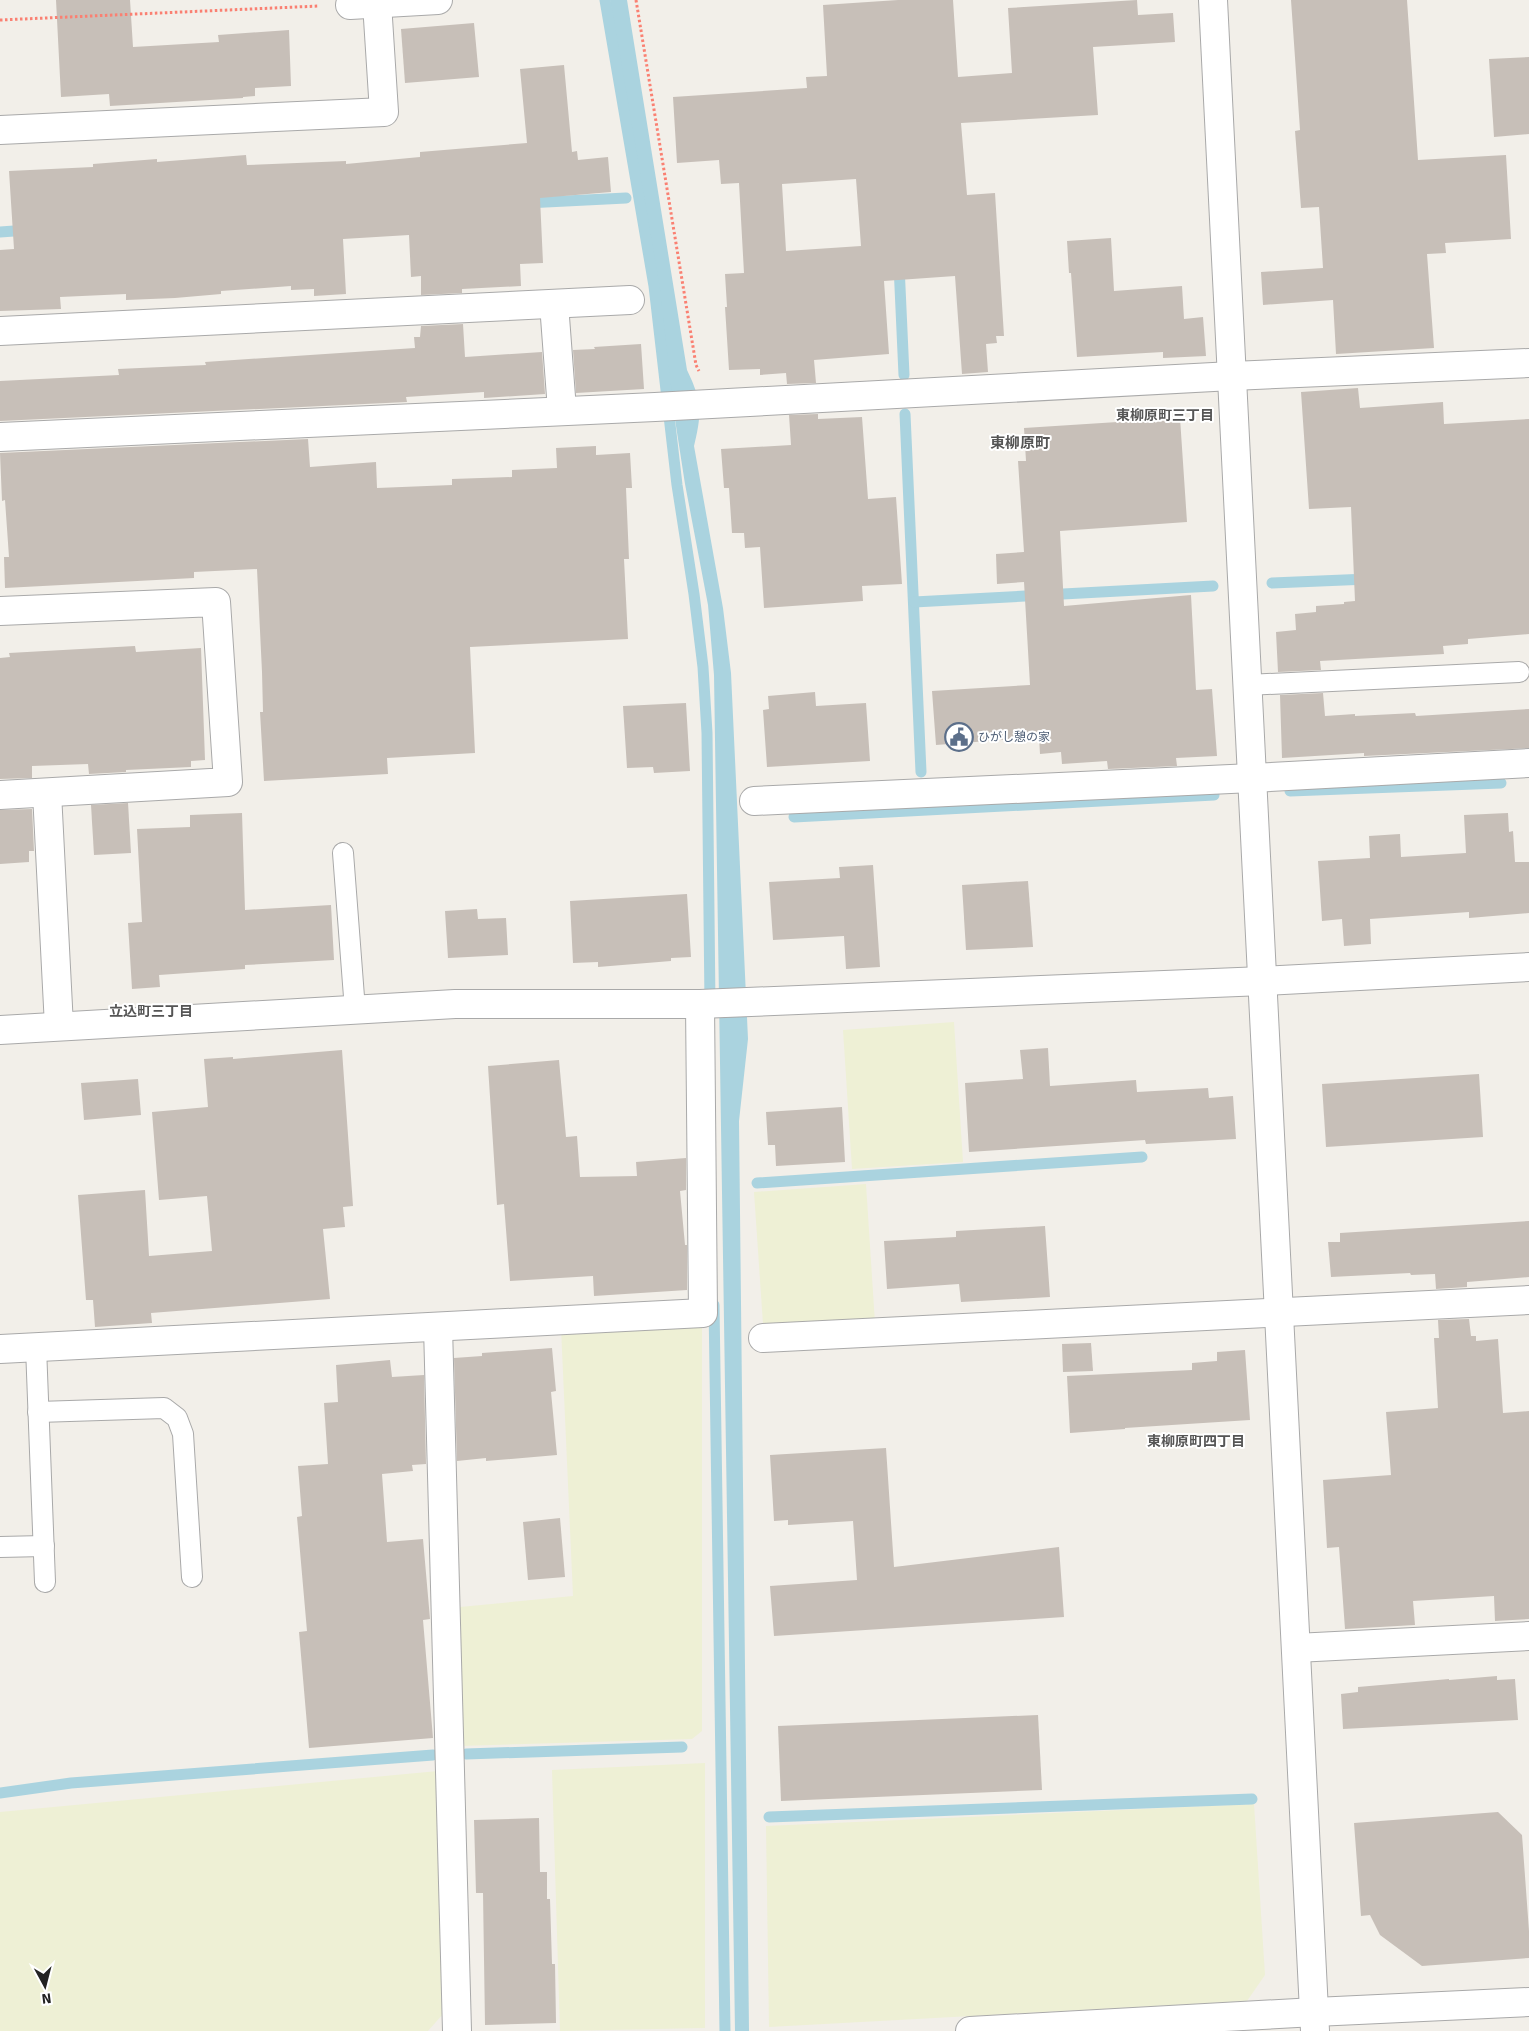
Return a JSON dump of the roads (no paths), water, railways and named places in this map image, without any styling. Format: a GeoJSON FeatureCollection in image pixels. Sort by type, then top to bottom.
{"type":"FeatureCollection","features":[{"type":"Feature","properties":{"kind":"street"},"geometry":{"type":"LineString","coordinates":[[350,5],[438,0]]}},
{"type":"Feature","properties":{"kind":"street"},"geometry":{"type":"LineString","coordinates":[[1213,0],[1315,2021]]}},
{"type":"Feature","properties":{"kind":"street"},"geometry":{"type":"LineString","coordinates":[[0,130],[384,112],[377,3]]}},
{"type":"Feature","properties":{"kind":"street"},"geometry":{"type":"LineString","coordinates":[[0,332],[630,300]]}},
{"type":"Feature","properties":{"kind":"street"},"geometry":{"type":"LineString","coordinates":[[554,304],[562,410]]}},
{"type":"Feature","properties":{"kind":"street"},"geometry":{"type":"LineString","coordinates":[[0,437],[655,407],[1232,376],[1529,363]]}},
{"type":"Feature","properties":{"kind":"street"},"geometry":{"type":"LineString","coordinates":[[0,611],[216,602],[228,782],[0,795]]}},
{"type":"Feature","properties":{"kind":"street"},"geometry":{"type":"LineString","coordinates":[[754,801],[1529,763]]}},
{"type":"Feature","properties":{"kind":"street"},"geometry":{"type":"LineString","coordinates":[[47,793],[59,1026]]}},
{"type":"Feature","properties":{"kind":"street"},"geometry":{"type":"LineString","coordinates":[[0,1030],[454,1004],[700,1004],[1263,981],[1529,967]]}},
{"type":"Feature","properties":{"kind":"street"},"geometry":{"type":"LineString","coordinates":[[0,1349],[703,1313],[700,1004]]}},
{"type":"Feature","properties":{"kind":"street"},"geometry":{"type":"LineString","coordinates":[[762,1338],[1529,1300]]}},
{"type":"Feature","properties":{"kind":"street"},"geometry":{"type":"LineString","coordinates":[[438,1327],[457,2031]]}},
{"type":"Feature","properties":{"kind":"street"},"geometry":{"type":"LineString","coordinates":[[1296,1648],[1529,1636]]}},
{"type":"Feature","properties":{"kind":"street"},"geometry":{"type":"LineString","coordinates":[[970,2031],[1315,2021],[1529,2002]]}},
{"type":"Feature","properties":{"kind":"lane"},"geometry":{"type":"LineString","coordinates":[[1248,685],[1519,672]]}},
{"type":"Feature","properties":{"kind":"lane"},"geometry":{"type":"LineString","coordinates":[[343,853],[355,1010]]}},
{"type":"Feature","properties":{"kind":"lane"},"geometry":{"type":"LineString","coordinates":[[36,1347],[44,1582]]}},
{"type":"Feature","properties":{"kind":"lane"},"geometry":{"type":"LineString","coordinates":[[38,1412],[164,1408],[177,1418],[183,1434],[192,1577]]}},
{"type":"Feature","properties":{"kind":"lane"},"geometry":{"type":"LineString","coordinates":[[0,1547],[44,1546]]}},
{"type":"Feature","properties":{"kind":"water"},"geometry":{"type":"Polygon","coordinates":[[[610,0],[627,0],[687,370],[698,399],[699,416],[694,446],[723,608],[731,673],[748,1039],[739,1121],[749,2031],[735,2031],[714,675],[708,605],[685,484],[610,0]]]}},
{"type":"Feature","properties":{"kind":"waterway"},"geometry":{"type":"LineString","coordinates":[[605,0],[654,286],[677,485],[703,667],[707,733],[710,1004]]}},
{"type":"Feature","properties":{"kind":"waterway"},"geometry":{"type":"LineString","coordinates":[[526,203],[626,198]]}},
{"type":"Feature","properties":{"kind":"waterway"},"geometry":{"type":"LineString","coordinates":[[0,232],[28,230]]}},
{"type":"Feature","properties":{"kind":"waterway"},"geometry":{"type":"LineString","coordinates":[[899,265],[904,375]]}},
{"type":"Feature","properties":{"kind":"waterway"},"geometry":{"type":"LineString","coordinates":[[905,414],[921,772]]}},
{"type":"Feature","properties":{"kind":"waterway"},"geometry":{"type":"LineString","coordinates":[[1272,583],[1368,579]]}},
{"type":"Feature","properties":{"kind":"waterway"},"geometry":{"type":"LineString","coordinates":[[914,602],[1213,586]]}},
{"type":"Feature","properties":{"kind":"waterway"},"geometry":{"type":"LineString","coordinates":[[1290,791],[1501,783]]}},
{"type":"Feature","properties":{"kind":"waterway"},"geometry":{"type":"LineString","coordinates":[[794,817],[1214,795]]}},
{"type":"Feature","properties":{"kind":"waterway"},"geometry":{"type":"LineString","coordinates":[[757,1183],[1142,1157]]}},
{"type":"Feature","properties":{"kind":"waterway"},"geometry":{"type":"LineString","coordinates":[[714,1305],[725,2031]]}},
{"type":"Feature","properties":{"kind":"waterway"},"geometry":{"type":"LineString","coordinates":[[466,1754],[682,1747]]}},
{"type":"Feature","properties":{"kind":"waterway"},"geometry":{"type":"LineString","coordinates":[[0,1793],[71,1783],[433,1755]]}},
{"type":"Feature","properties":{"kind":"waterway"},"geometry":{"type":"LineString","coordinates":[[769,1817],[1252,1799]]}},
{"type":"Feature","properties":{"kind":"place","name":"ひがし憩の家"},"geometry":{"type":"Point","coordinates":[959,737]}},
{"type":"Feature","properties":{"kind":"district","name":"東柳原町三丁目"},"geometry":{"type":"Point","coordinates":[1165,415]}},
{"type":"Feature","properties":{"kind":"district","name":"東柳原町"},"geometry":{"type":"Point","coordinates":[1020,443]}},
{"type":"Feature","properties":{"kind":"district","name":"立込町三丁目"},"geometry":{"type":"Point","coordinates":[151,1011]}},
{"type":"Feature","properties":{"kind":"district","name":"東柳原町四丁目"},"geometry":{"type":"Point","coordinates":[1196,1441]}}]}
